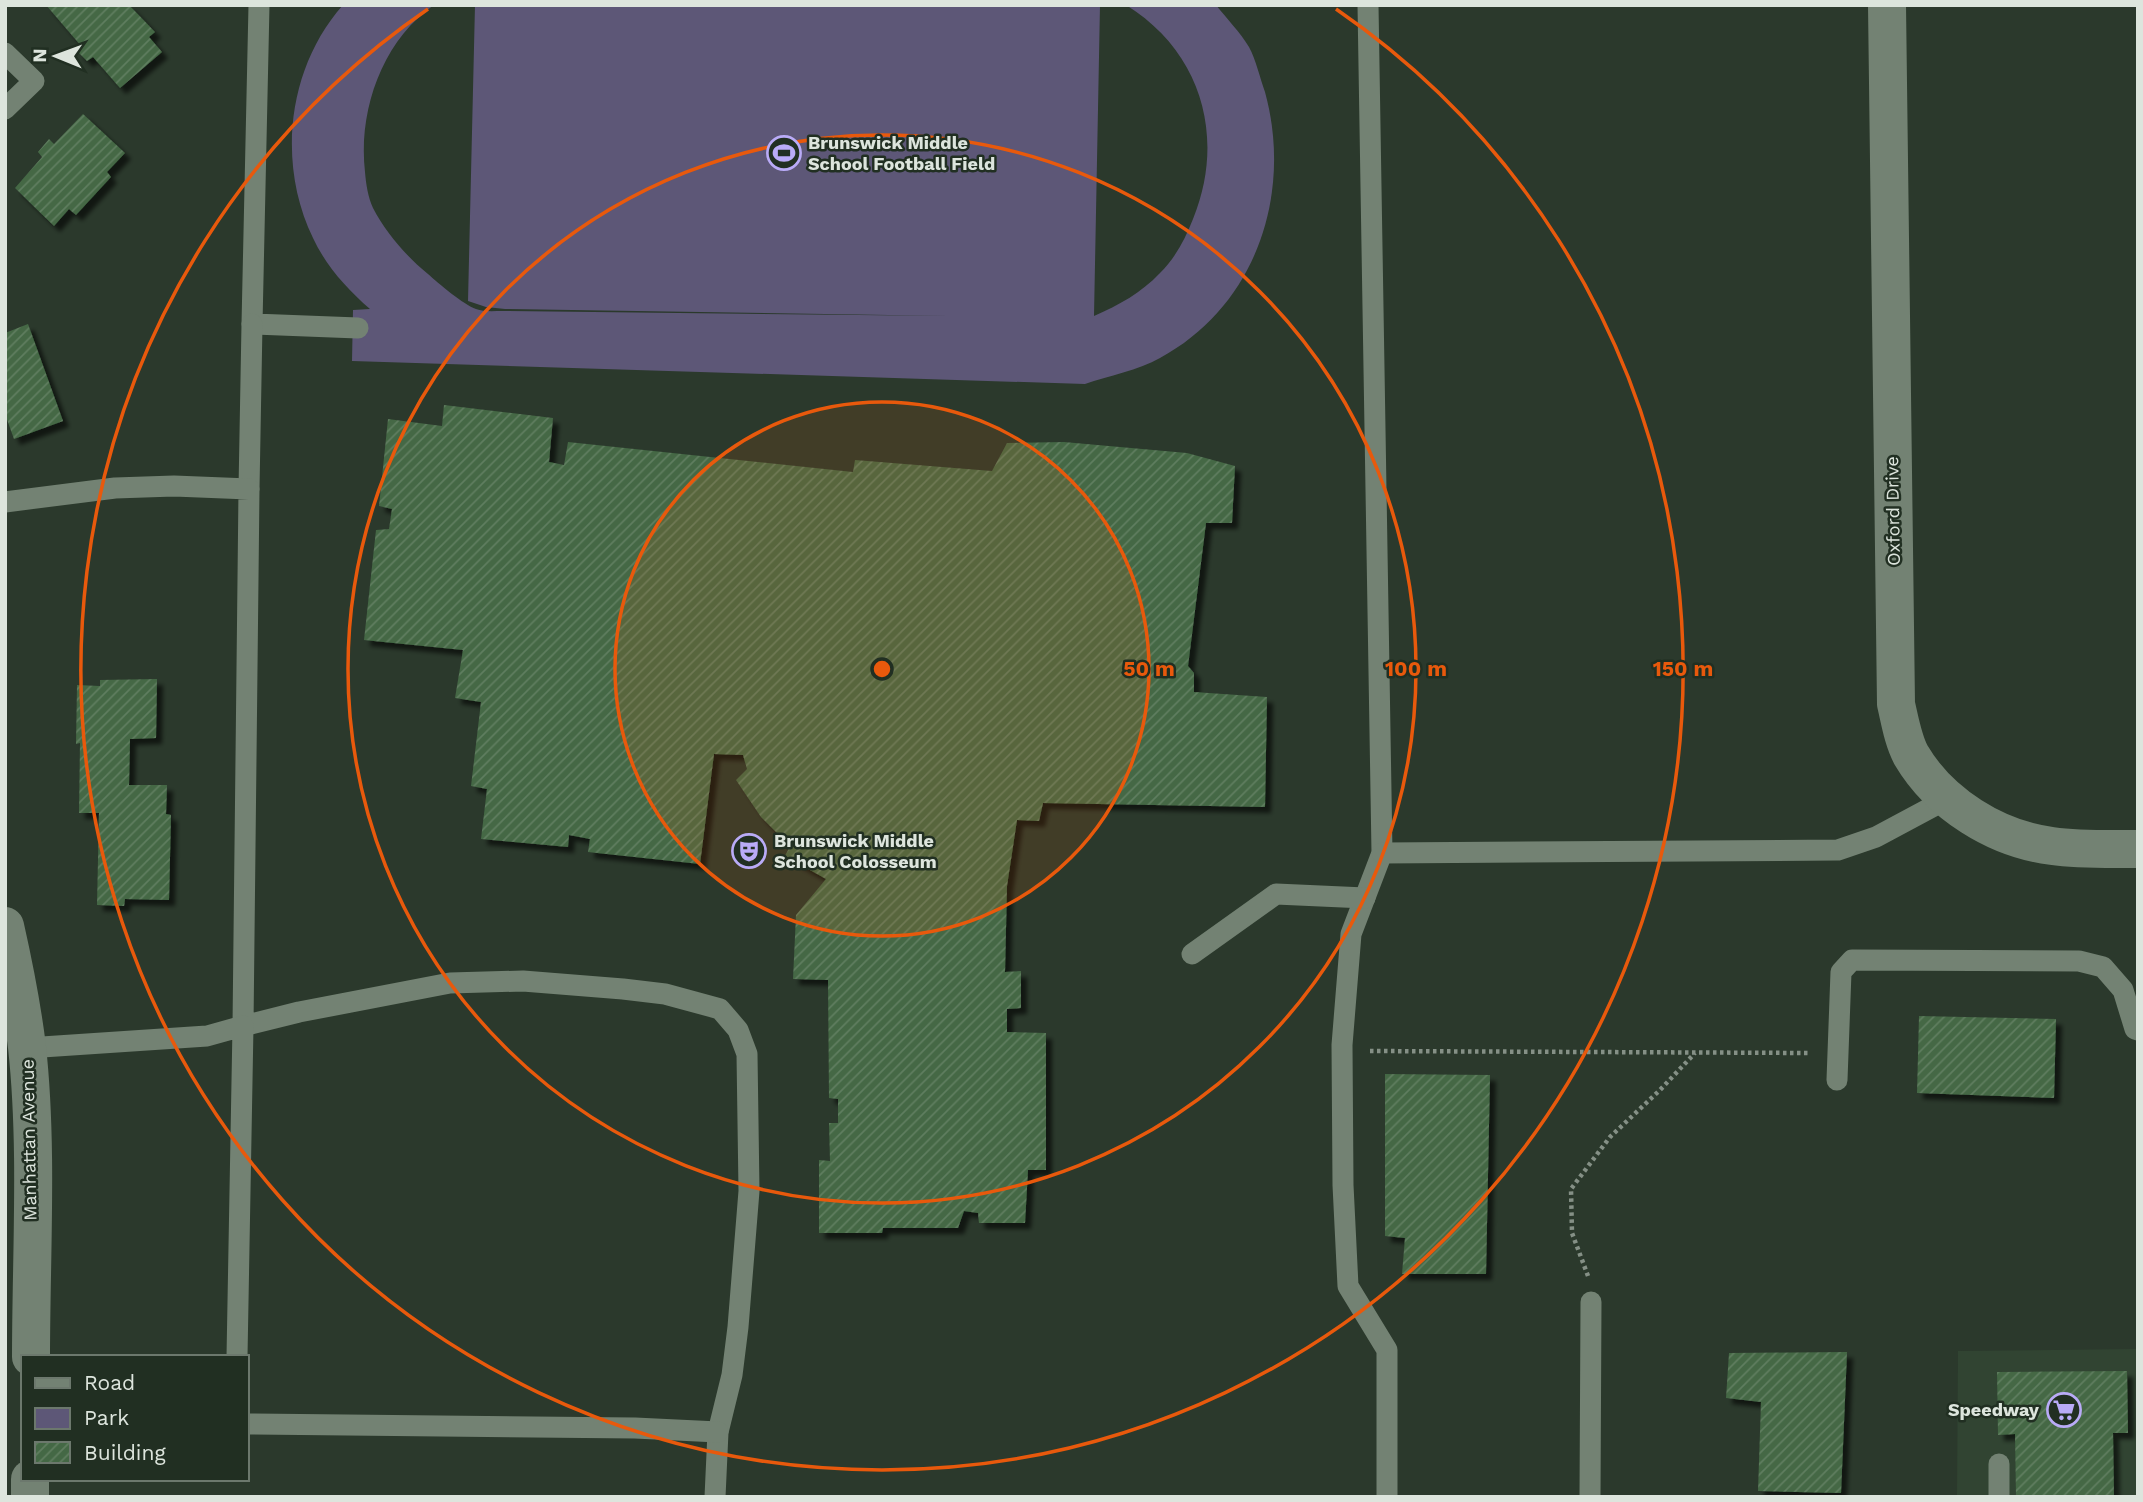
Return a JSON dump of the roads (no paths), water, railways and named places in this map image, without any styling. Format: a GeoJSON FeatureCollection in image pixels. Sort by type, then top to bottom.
{"type":"FeatureCollection","features":[{"type":"Feature","properties":{"kind":"street","name":"Oxford Drive"},"geometry":{"type":"LineString","coordinates":[[1887,5],[1896,704],[1911,754],[1947,799],[1987,826],[2037,843],[2064,848],[2138,849]]}},
{"type":"Feature","properties":{"kind":"street","name":"Manhattan Avenue"},"geometry":{"type":"LineString","coordinates":[[5,926],[16,972],[27,1048],[32,1122],[31,1355]]}},
{"type":"Feature","properties":{"kind":"lane"},"geometry":{"type":"LineString","coordinates":[[237,1355],[249,489],[259,5]]}},
{"type":"Feature","properties":{"kind":"lane"},"geometry":{"type":"LineString","coordinates":[[1368,5],[1382,853],[1351,934],[1343,1051],[1343,1185],[1348,1286],[1387,1350],[1388,1497]]}},
{"type":"Feature","properties":{"kind":"lane"},"geometry":{"type":"LineString","coordinates":[[5,53],[34,81],[5,108]]}},
{"type":"Feature","properties":{"kind":"lane"},"geometry":{"type":"LineString","coordinates":[[252,324],[358,328]]}},
{"type":"Feature","properties":{"kind":"lane"},"geometry":{"type":"LineString","coordinates":[[5,502],[116,488],[174,486],[249,489]]}},
{"type":"Feature","properties":{"kind":"lane"},"geometry":{"type":"LineString","coordinates":[[1382,853],[1838,850],[1876,837],[1947,799]]}},
{"type":"Feature","properties":{"kind":"lane"},"geometry":{"type":"LineString","coordinates":[[1192,954],[1276,894],[1365,898]]}},
{"type":"Feature","properties":{"kind":"lane"},"geometry":{"type":"LineString","coordinates":[[1837,1080],[1841,972],[1852,960],[2079,961],[2103,967],[2123,990],[2135,1029],[2138,1030]]}},
{"type":"Feature","properties":{"kind":"lane"},"geometry":{"type":"LineString","coordinates":[[27,1048],[207,1036],[299,1012],[450,983],[523,981],[611,988],[665,994],[720,1009],[738,1030],[747,1054],[749,1191],[732,1375],[718,1432],[715,1497]]}},
{"type":"Feature","properties":{"kind":"lane"},"geometry":{"type":"LineString","coordinates":[[1590,1497],[1591,1302]]}},
{"type":"Feature","properties":{"kind":"lane"},"geometry":{"type":"LineString","coordinates":[[248,1424],[635,1428],[718,1432]]}},
{"type":"Feature","properties":{"kind":"lane"},"geometry":{"type":"LineString","coordinates":[[1999,1464],[2000,1497]]}},
{"type":"Feature","properties":{"kind":"place","name":"Brunswick Middle School Football Field"},"geometry":{"type":"Point","coordinates":[784,153]}},
{"type":"Feature","properties":{"kind":"place","name":"Brunswick Middle School Colosseum"},"geometry":{"type":"Point","coordinates":[749,851]}},
{"type":"Feature","properties":{"kind":"place","name":"Speedway"},"geometry":{"type":"Point","coordinates":[2064,1410]}}]}
